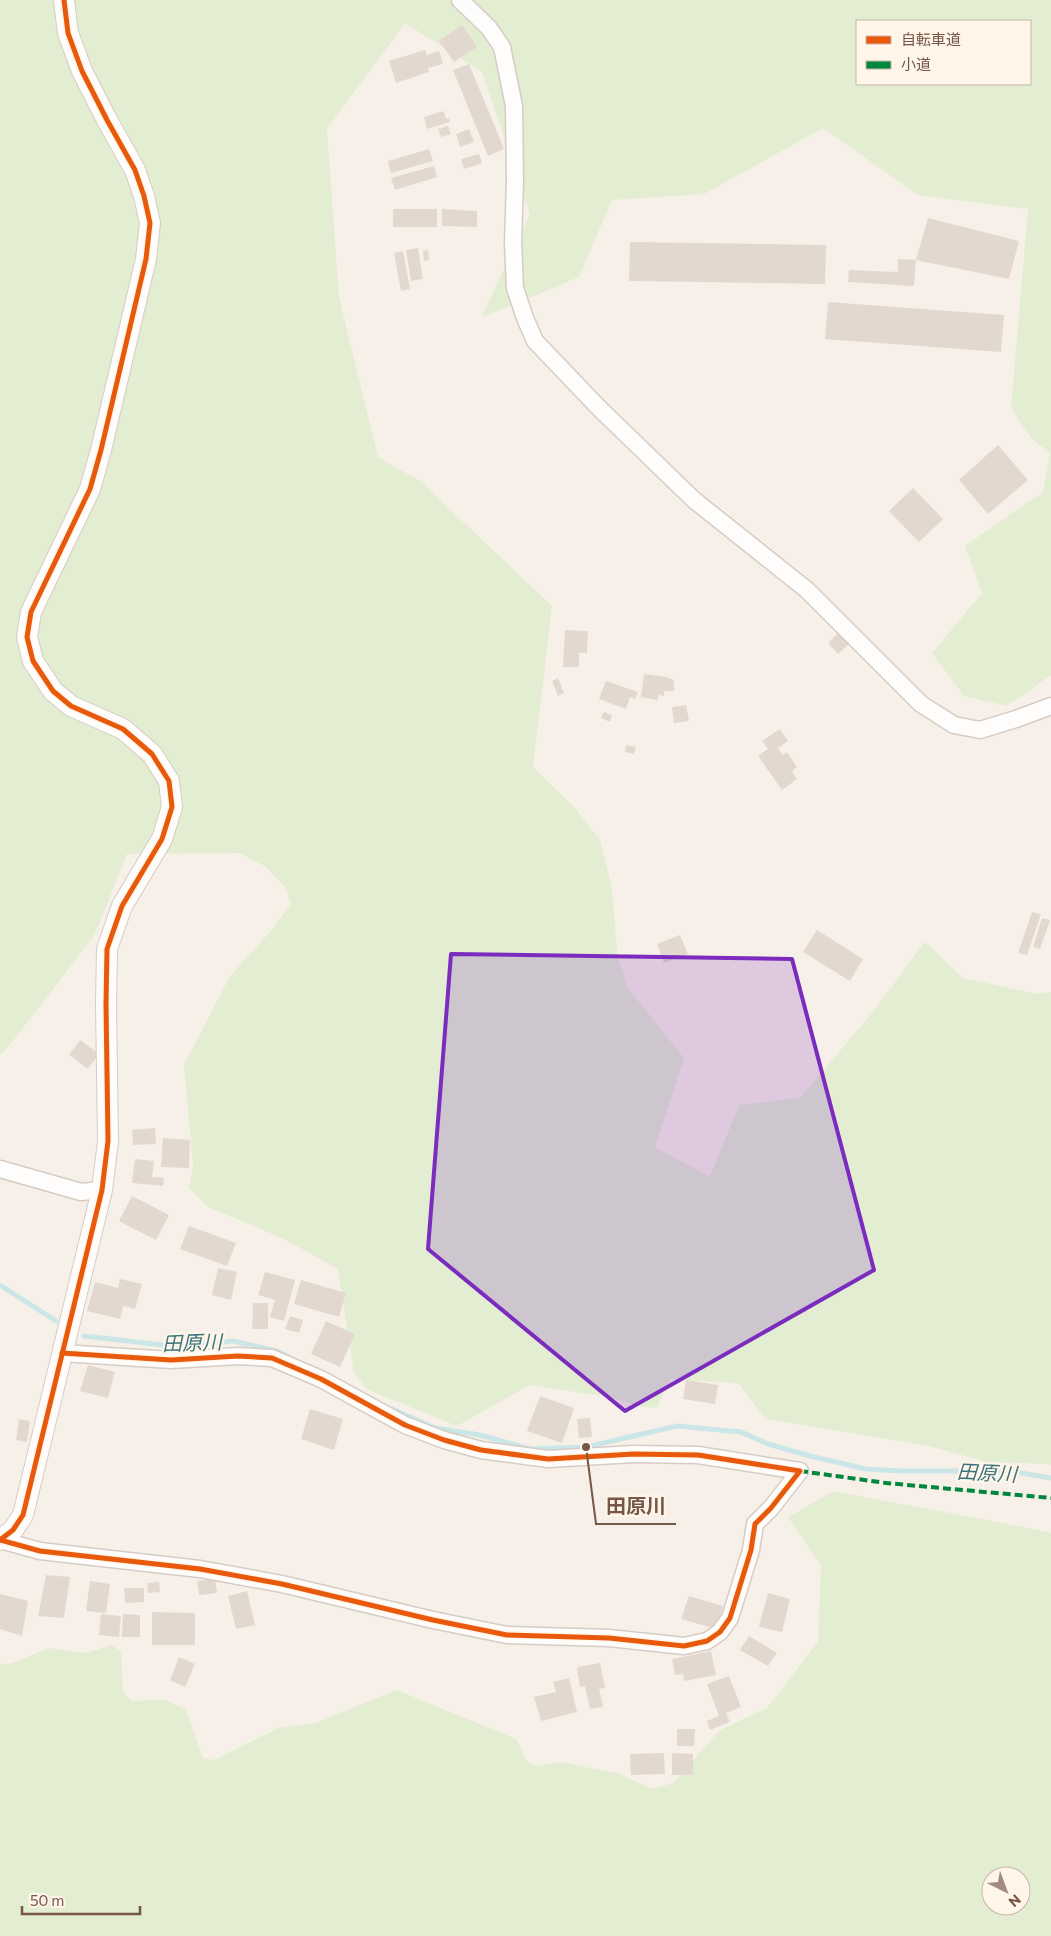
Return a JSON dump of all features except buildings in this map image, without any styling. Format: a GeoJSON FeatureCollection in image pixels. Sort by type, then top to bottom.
{"type":"FeatureCollection","features":[{"type":"Feature","properties":{"kind":"street"},"geometry":{"type":"LineString","coordinates":[[0,1540],[13,1530],[23,1515],[102,1190],[108,1141],[107,950],[122,906],[162,839],[172,807],[169,781],[152,754],[123,729],[71,706],[53,691],[33,661],[27,638],[31,612],[90,489],[146,259],[150,222],[135,170],[82,71],[68,33],[64,0]]}},
{"type":"Feature","properties":{"kind":"street"},"geometry":{"type":"LineString","coordinates":[[460,0],[488,28],[502,47],[514,106],[515,180],[513,244],[516,288],[524,318],[535,341],[599,408],[694,500],[807,590],[921,704],[954,725],[980,730],[1051,706]]}},
{"type":"Feature","properties":{"kind":"street"},"geometry":{"type":"LineString","coordinates":[[0,1169],[81,1192],[102,1190]]}},
{"type":"Feature","properties":{"kind":"street"},"geometry":{"type":"LineString","coordinates":[[0,1540],[40,1551],[200,1569],[282,1584],[433,1620],[507,1635],[609,1638],[684,1646],[707,1641],[720,1632],[730,1618],[751,1550],[755,1524],[771,1508],[800,1471],[698,1455],[634,1454],[548,1459],[481,1450],[444,1440],[405,1425],[321,1379],[272,1358],[238,1356],[171,1360],[62,1352]]}},
{"type":"Feature","properties":{"kind":"highlighted area"},"geometry":{"type":"Polygon","coordinates":[[[451,954],[792,959],[874,1270],[625,1411],[428,1249],[451,954]]]}},
{"type":"Feature","properties":{"kind":"green space"},"geometry":{"type":"Polygon","coordinates":[[[0,0],[1051,0],[1051,675],[1007,706],[964,696],[932,653],[982,593],[965,546],[1043,492],[1050,453],[1031,438],[1011,408],[1028,209],[918,195],[823,128],[704,194],[612,200],[579,277],[481,318],[530,214],[482,72],[405,23],[327,129],[339,297],[378,457],[420,481],[552,606],[533,767],[574,807],[600,840],[612,888],[617,952],[627,987],[684,1058],[655,1147],[710,1177],[739,1105],[800,1098],[872,1013],[925,942],[963,978],[1037,994],[1051,992],[1051,1466],[1048,1464],[987,1462],[929,1446],[766,1419],[738,1383],[670,1379],[657,1408],[643,1407],[608,1397],[530,1385],[457,1426],[368,1390],[354,1373],[338,1269],[282,1238],[208,1207],[189,1188],[193,1165],[184,1065],[230,976],[270,932],[291,904],[285,887],[266,867],[240,853],[127,854],[94,936],[0,1055],[0,0]]]}},
{"type":"Feature","properties":{"kind":"green space"},"geometry":{"type":"Polygon","coordinates":[[[834,1491],[1051,1533],[1051,1936],[0,1936],[0,1665],[13,1663],[48,1648],[86,1653],[112,1645],[121,1652],[123,1692],[131,1701],[166,1700],[186,1710],[203,1758],[214,1760],[281,1727],[316,1723],[397,1690],[516,1739],[526,1760],[537,1766],[561,1762],[620,1774],[652,1789],[673,1783],[720,1730],[767,1708],[818,1642],[821,1566],[788,1517],[834,1491]]]}},
{"type":"Feature","properties":{"kind":"waterway","name":"田原川"},"geometry":{"type":"LineString","coordinates":[[0,1285],[56,1321]]}},
{"type":"Feature","properties":{"kind":"waterway","name":"田原川"},"geometry":{"type":"LineString","coordinates":[[84,1336],[172,1346],[233,1341],[277,1351],[289,1357]]}},
{"type":"Feature","properties":{"kind":"waterway","name":"田原川"},"geometry":{"type":"LineString","coordinates":[[392,1409],[435,1428],[480,1435],[530,1449],[586,1447],[677,1426],[741,1432],[768,1444],[866,1469],[900,1471],[1010,1471],[1051,1478]]}},
{"type":"Feature","properties":{"kind":"marked path"},"geometry":{"type":"LineString","coordinates":[[800,1471],[886,1483],[1051,1498]]}},
{"type":"Feature","properties":{"kind":"cycle path"},"geometry":{"type":"LineString","coordinates":[[0,1540],[13,1530],[23,1515],[102,1190],[108,1141],[107,949],[122,906],[162,839],[172,807],[169,781],[152,754],[123,729],[71,706],[53,691],[33,661],[27,637],[31,612],[90,489],[146,259],[150,223],[144,196],[135,170],[82,71],[68,33],[64,0]]}},
{"type":"Feature","properties":{"kind":"cycle path"},"geometry":{"type":"LineString","coordinates":[[0,1540],[40,1551],[200,1569],[282,1584],[433,1620],[507,1635],[609,1638],[684,1646],[707,1641],[720,1632],[730,1618],[751,1550],[755,1524],[771,1508],[800,1471],[698,1455],[634,1454],[548,1459],[481,1450],[444,1440],[405,1425],[321,1379],[272,1358],[238,1356],[171,1360],[62,1353]]}},
{"type":"Feature","properties":{"kind":"place","name":"田原川"},"geometry":{"type":"Point","coordinates":[586,1447]}}]}
